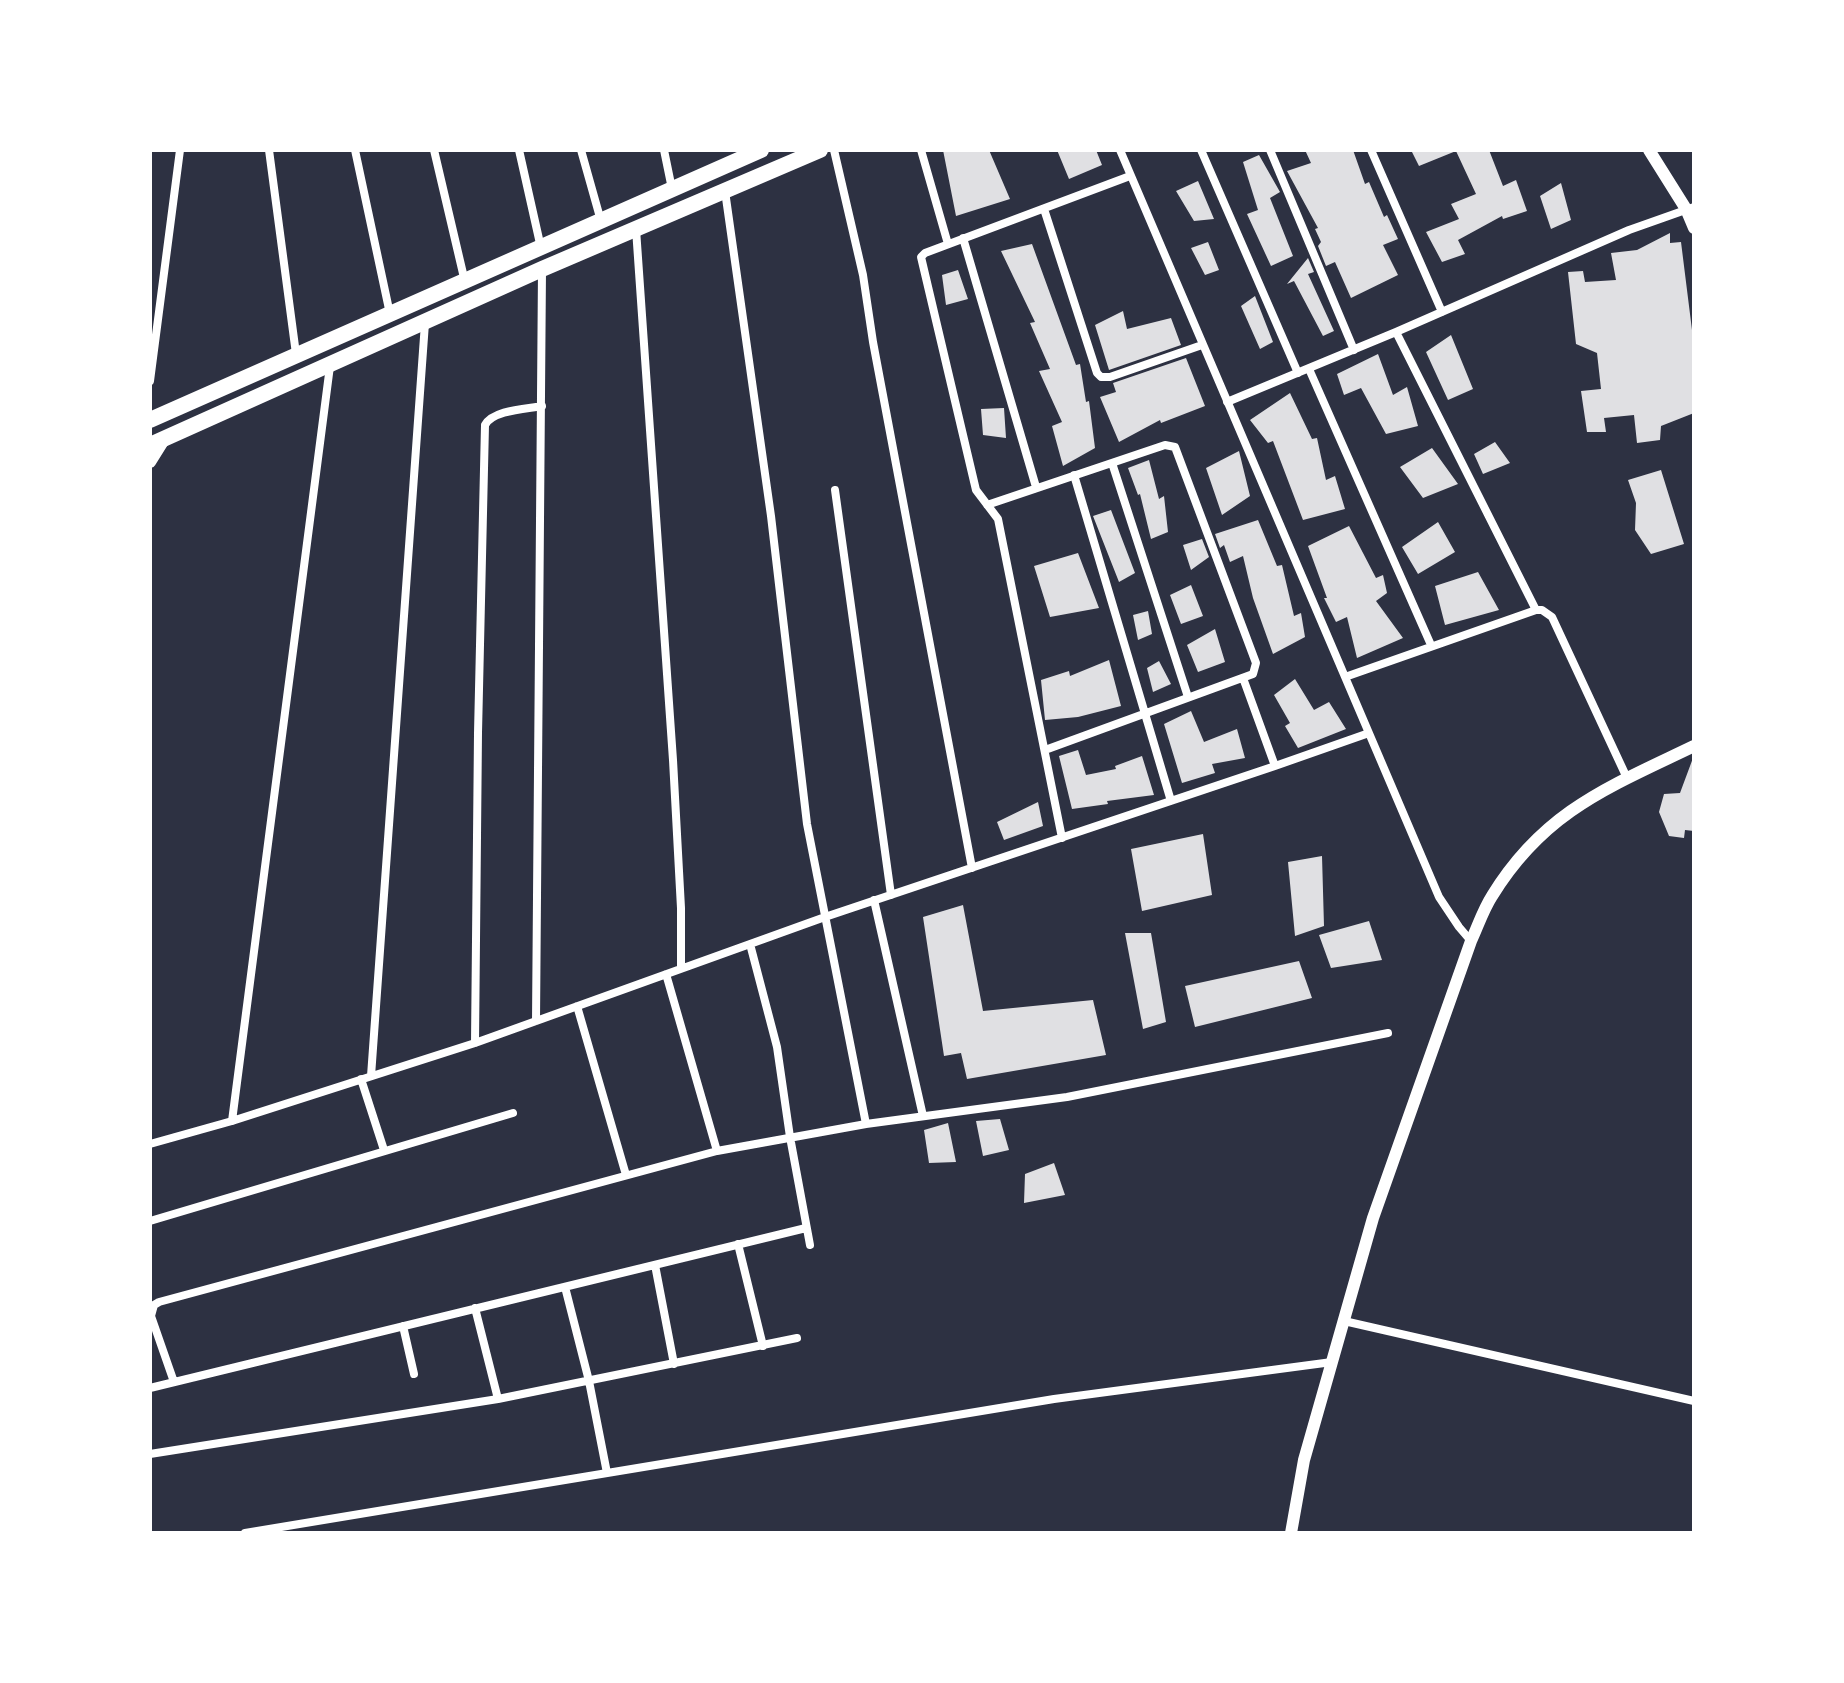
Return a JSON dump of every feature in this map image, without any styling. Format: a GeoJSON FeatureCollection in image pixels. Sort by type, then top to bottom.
{"type":"FeatureCollection","features":[{"type":"Feature","properties":{"kind":"main road"},"geometry":{"type":"LineString","coordinates":[[150,420],[761,150]]}},
{"type":"Feature","properties":{"kind":"main road"},"geometry":{"type":"LineString","coordinates":[[158,441],[542,269],[820,150]]}},
{"type":"Feature","properties":{"kind":"street"},"geometry":{"type":"LineString","coordinates":[[150,381],[180,150]]}},
{"type":"Feature","properties":{"kind":"street"},"geometry":{"type":"LineString","coordinates":[[269,150],[296,354]]}},
{"type":"Feature","properties":{"kind":"street"},"geometry":{"type":"LineString","coordinates":[[355,150],[390,315]]}},
{"type":"Feature","properties":{"kind":"street"},"geometry":{"type":"LineString","coordinates":[[434,150],[465,283]]}},
{"type":"Feature","properties":{"kind":"street"},"geometry":{"type":"LineString","coordinates":[[519,150],[541,249]]}},
{"type":"Feature","properties":{"kind":"street"},"geometry":{"type":"LineString","coordinates":[[581,150],[602,221]]}},
{"type":"Feature","properties":{"kind":"street"},"geometry":{"type":"LineString","coordinates":[[664,150],[672,189]]}},
{"type":"Feature","properties":{"kind":"street"},"geometry":{"type":"LineString","coordinates":[[834,150],[863,275],[972,868]]}},
{"type":"Feature","properties":{"kind":"street"},"geometry":{"type":"LineString","coordinates":[[921,150],[948,244]]}},
{"type":"Feature","properties":{"kind":"street"},"geometry":{"type":"LineString","coordinates":[[1120,150],[1439,897],[1471,941]]}},
{"type":"Feature","properties":{"kind":"street"},"geometry":{"type":"LineString","coordinates":[[1201,150],[1298,373]]}},
{"type":"Feature","properties":{"kind":"street"},"geometry":{"type":"LineString","coordinates":[[1270,150],[1354,350]]}},
{"type":"Feature","properties":{"kind":"street"},"geometry":{"type":"LineString","coordinates":[[1371,150],[1442,312]]}},
{"type":"Feature","properties":{"kind":"street"},"geometry":{"type":"LineString","coordinates":[[1649,150],[1690,208],[1694,228]]}},
{"type":"Feature","properties":{"kind":"street"},"geometry":{"type":"LineString","coordinates":[[1062,838],[998,519],[976,490],[921,261],[923,254],[1130,176]]}},
{"type":"Feature","properties":{"kind":"street"},"geometry":{"type":"LineString","coordinates":[[725,191],[771,516],[807,824],[866,1124]]}},
{"type":"Feature","properties":{"kind":"street"},"geometry":{"type":"LineString","coordinates":[[1227,402],[1629,230],[1690,208]]}},
{"type":"Feature","properties":{"kind":"street"},"geometry":{"type":"LineString","coordinates":[[1044,209],[1097,373],[1101,377],[1110,377],[1202,345]]}},
{"type":"Feature","properties":{"kind":"street"},"geometry":{"type":"LineString","coordinates":[[636,229],[673,760],[681,968]]}},
{"type":"Feature","properties":{"kind":"street"},"geometry":{"type":"LineString","coordinates":[[963,238],[1036,487]]}},
{"type":"Feature","properties":{"kind":"street"},"geometry":{"type":"LineString","coordinates":[[536,1021],[542,269]]}},
{"type":"Feature","properties":{"kind":"street"},"geometry":{"type":"LineString","coordinates":[[384,1150],[366,1078],[425,323]]}},
{"type":"Feature","properties":{"kind":"street"},"geometry":{"type":"LineString","coordinates":[[1396,332],[1536,610]]}},
{"type":"Feature","properties":{"kind":"street"},"geometry":{"type":"LineString","coordinates":[[232,1121],[330,366]]}},
{"type":"Feature","properties":{"kind":"street"},"geometry":{"type":"LineString","coordinates":[[1309,369],[1431,645]]}},
{"type":"Feature","properties":{"kind":"street"},"geometry":{"type":"LineString","coordinates":[[475,1043],[485,425],[495,416],[542,406]]}},
{"type":"Feature","properties":{"kind":"street"},"geometry":{"type":"LineString","coordinates":[[150,462],[158,441]]}},
{"type":"Feature","properties":{"kind":"street"},"geometry":{"type":"LineString","coordinates":[[987,505],[1165,445],[1175,447],[1256,663],[1253,674],[1045,750]]}},
{"type":"Feature","properties":{"kind":"street"},"geometry":{"type":"LineString","coordinates":[[1112,463],[1188,697]]}},
{"type":"Feature","properties":{"kind":"street"},"geometry":{"type":"LineString","coordinates":[[1074,475],[1171,801]]}},
{"type":"Feature","properties":{"kind":"street"},"geometry":{"type":"LineString","coordinates":[[835,490],[891,895]]}},
{"type":"Feature","properties":{"kind":"street"},"geometry":{"type":"LineString","coordinates":[[1345,677],[1431,645],[1542,610],[1552,617],[1627,778]]}},
{"type":"Feature","properties":{"kind":"street"},"geometry":{"type":"LineString","coordinates":[[1243,678],[1275,766]]}},
{"type":"Feature","properties":{"kind":"street"},"geometry":{"type":"LineString","coordinates":[[150,1144],[475,1043],[874,900],[1369,733]]}},
{"type":"Feature","properties":{"kind":"street"},"geometry":{"type":"LineString","coordinates":[[1291,1533],[1304,1460],[1373,1218],[1471,941],[1490,898],[1516,860],[1548,827],[1585,799],[1694,746]]}},
{"type":"Feature","properties":{"kind":"street"},"geometry":{"type":"LineString","coordinates":[[874,900],[923,1116]]}},
{"type":"Feature","properties":{"kind":"street"},"geometry":{"type":"LineString","coordinates":[[750,944],[773,1024],[810,1245]]}},
{"type":"Feature","properties":{"kind":"street"},"geometry":{"type":"LineString","coordinates":[[666,974],[717,1151]]}},
{"type":"Feature","properties":{"kind":"street"},"geometry":{"type":"LineString","coordinates":[[577,1006],[626,1175]]}},
{"type":"Feature","properties":{"kind":"street"},"geometry":{"type":"LineString","coordinates":[[174,1382],[152,1324],[151,1310],[159,1302],[717,1151],[866,1124],[1067,1097],[1388,1033]]}},
{"type":"Feature","properties":{"kind":"street"},"geometry":{"type":"LineString","coordinates":[[150,1221],[513,1113]]}},
{"type":"Feature","properties":{"kind":"street"},"geometry":{"type":"LineString","coordinates":[[150,1388],[806,1228]]}},
{"type":"Feature","properties":{"kind":"street"},"geometry":{"type":"LineString","coordinates":[[738,1244],[763,1346]]}},
{"type":"Feature","properties":{"kind":"street"},"geometry":{"type":"LineString","coordinates":[[655,1265],[674,1364]]}},
{"type":"Feature","properties":{"kind":"street"},"geometry":{"type":"LineString","coordinates":[[565,1287],[589,1381],[607,1473]]}},
{"type":"Feature","properties":{"kind":"street"},"geometry":{"type":"LineString","coordinates":[[475,1308],[498,1399]]}},
{"type":"Feature","properties":{"kind":"street"},"geometry":{"type":"LineString","coordinates":[[1344,1321],[1694,1401]]}},
{"type":"Feature","properties":{"kind":"street"},"geometry":{"type":"LineString","coordinates":[[403,1326],[414,1374]]}},
{"type":"Feature","properties":{"kind":"street"},"geometry":{"type":"LineString","coordinates":[[150,1454],[498,1399],[797,1338]]}},
{"type":"Feature","properties":{"kind":"street"},"geometry":{"type":"LineString","coordinates":[[245,1533],[1054,1399],[1332,1362]]}},
{"type":"Feature","properties":{"kind":"building"},"geometry":{"type":"Polygon","coordinates":[[[943,150],[989,150],[1010,199],[956,216],[943,150]]]}},
{"type":"Feature","properties":{"kind":"building"},"geometry":{"type":"Polygon","coordinates":[[[1057,150],[1096,150],[1102,165],[1069,179],[1057,150]]]}},
{"type":"Feature","properties":{"kind":"building"},"geometry":{"type":"Polygon","coordinates":[[[1305,150],[1353,150],[1365,184],[1369,182],[1384,217],[1387,215],[1398,239],[1383,245],[1398,275],[1351,298],[1335,262],[1326,266],[1318,246],[1321,242],[1315,229],[1318,228],[1287,171],[1311,163],[1305,150]]]}},
{"type":"Feature","properties":{"kind":"building"},"geometry":{"type":"Polygon","coordinates":[[[1411,150],[1489,150],[1503,186],[1516,180],[1527,211],[1503,219],[1502,216],[1458,240],[1465,254],[1442,262],[1426,232],[1459,219],[1451,204],[1476,194],[1456,151],[1419,166],[1411,150]]]}},
{"type":"Feature","properties":{"kind":"building"},"geometry":{"type":"Polygon","coordinates":[[[1259,155],[1280,192],[1270,198],[1293,256],[1271,266],[1247,214],[1258,210],[1243,162],[1259,155]]]}},
{"type":"Feature","properties":{"kind":"building"},"geometry":{"type":"Polygon","coordinates":[[[1198,181],[1214,219],[1194,221],[1176,191],[1198,181]]]}},
{"type":"Feature","properties":{"kind":"building"},"geometry":{"type":"Polygon","coordinates":[[[1561,183],[1571,220],[1551,229],[1540,196],[1561,183]]]}},
{"type":"Feature","properties":{"kind":"building"},"geometry":{"type":"Polygon","coordinates":[[[1670,233],[1670,243],[1681,242],[1694,346],[1694,413],[1661,426],[1660,440],[1637,443],[1634,415],[1604,418],[1606,432],[1587,432],[1581,391],[1601,389],[1597,353],[1576,344],[1568,272],[1583,271],[1585,282],[1616,280],[1611,253],[1637,250],[1670,233]]]}},
{"type":"Feature","properties":{"kind":"building"},"geometry":{"type":"Polygon","coordinates":[[[1208,242],[1219,270],[1205,275],[1191,248],[1208,242]]]}},
{"type":"Feature","properties":{"kind":"building"},"geometry":{"type":"Polygon","coordinates":[[[1032,244],[1076,365],[1080,364],[1086,402],[1089,401],[1095,448],[1063,466],[1052,426],[1062,422],[1039,371],[1050,369],[1030,323],[1035,322],[1001,251],[1032,244]]]}},
{"type":"Feature","properties":{"kind":"building"},"geometry":{"type":"Polygon","coordinates":[[[1308,258],[1314,272],[1308,274],[1334,331],[1323,336],[1294,281],[1287,284],[1308,258]]]}},
{"type":"Feature","properties":{"kind":"building"},"geometry":{"type":"Polygon","coordinates":[[[958,270],[968,299],[946,305],[942,275],[958,270]]]}},
{"type":"Feature","properties":{"kind":"building"},"geometry":{"type":"Polygon","coordinates":[[[1255,296],[1273,342],[1260,349],[1241,306],[1255,296]]]}},
{"type":"Feature","properties":{"kind":"building"},"geometry":{"type":"Polygon","coordinates":[[[1123,311],[1127,329],[1171,318],[1181,345],[1109,370],[1095,325],[1123,311]]]}},
{"type":"Feature","properties":{"kind":"building"},"geometry":{"type":"Polygon","coordinates":[[[1451,335],[1473,389],[1448,400],[1426,352],[1451,335]]]}},
{"type":"Feature","properties":{"kind":"building"},"geometry":{"type":"Polygon","coordinates":[[[1378,354],[1393,395],[1407,387],[1418,426],[1386,434],[1361,388],[1344,395],[1337,374],[1378,354]]]}},
{"type":"Feature","properties":{"kind":"building"},"geometry":{"type":"Polygon","coordinates":[[[1186,358],[1205,406],[1161,423],[1160,420],[1119,442],[1100,397],[1116,392],[1113,383],[1186,358]]]}},
{"type":"Feature","properties":{"kind":"building"},"geometry":{"type":"Polygon","coordinates":[[[1290,393],[1312,439],[1317,438],[1326,480],[1335,476],[1345,509],[1303,520],[1273,441],[1268,443],[1250,420],[1290,393]]]}},
{"type":"Feature","properties":{"kind":"building"},"geometry":{"type":"Polygon","coordinates":[[[1004,408],[1006,438],[983,435],[981,409],[1004,408]]]}},
{"type":"Feature","properties":{"kind":"building"},"geometry":{"type":"Polygon","coordinates":[[[1495,442],[1510,463],[1483,474],[1474,454],[1495,442]]]}},
{"type":"Feature","properties":{"kind":"building"},"geometry":{"type":"Polygon","coordinates":[[[1432,448],[1458,484],[1423,498],[1400,467],[1432,448]]]}},
{"type":"Feature","properties":{"kind":"building"},"geometry":{"type":"Polygon","coordinates":[[[1239,451],[1250,496],[1222,515],[1206,468],[1239,451]]]}},
{"type":"Feature","properties":{"kind":"building"},"geometry":{"type":"Polygon","coordinates":[[[1149,460],[1159,499],[1164,496],[1168,532],[1151,539],[1140,494],[1128,468],[1149,460]]]}},
{"type":"Feature","properties":{"kind":"building"},"geometry":{"type":"Polygon","coordinates":[[[1661,470],[1684,544],[1651,554],[1635,530],[1636,503],[1628,480],[1661,470]]]}},
{"type":"Feature","properties":{"kind":"building"},"geometry":{"type":"Polygon","coordinates":[[[1111,510],[1135,573],[1119,582],[1093,516],[1111,510]]]}},
{"type":"Feature","properties":{"kind":"building"},"geometry":{"type":"Polygon","coordinates":[[[1258,520],[1277,566],[1282,565],[1294,616],[1301,613],[1305,637],[1273,654],[1253,598],[1243,556],[1230,562],[1224,545],[1220,548],[1215,534],[1258,520]]]}},
{"type":"Feature","properties":{"kind":"building"},"geometry":{"type":"Polygon","coordinates":[[[1438,522],[1455,552],[1418,574],[1402,547],[1438,522]]]}},
{"type":"Feature","properties":{"kind":"building"},"geometry":{"type":"Polygon","coordinates":[[[1349,526],[1376,578],[1383,575],[1387,593],[1376,601],[1403,638],[1357,658],[1347,617],[1336,622],[1324,598],[1327,598],[1308,546],[1349,526]]]}},
{"type":"Feature","properties":{"kind":"building"},"geometry":{"type":"Polygon","coordinates":[[[1202,539],[1209,557],[1191,570],[1183,545],[1202,539]]]}},
{"type":"Feature","properties":{"kind":"building"},"geometry":{"type":"Polygon","coordinates":[[[1078,553],[1099,608],[1050,617],[1034,566],[1078,553]]]}},
{"type":"Feature","properties":{"kind":"building"},"geometry":{"type":"Polygon","coordinates":[[[1478,572],[1499,610],[1445,625],[1435,586],[1478,572]]]}},
{"type":"Feature","properties":{"kind":"building"},"geometry":{"type":"Polygon","coordinates":[[[1191,585],[1203,616],[1181,624],[1170,595],[1191,585]]]}},
{"type":"Feature","properties":{"kind":"building"},"geometry":{"type":"Polygon","coordinates":[[[1148,611],[1152,634],[1138,640],[1133,615],[1148,611]]]}},
{"type":"Feature","properties":{"kind":"building"},"geometry":{"type":"Polygon","coordinates":[[[1215,629],[1225,662],[1198,672],[1187,645],[1215,629]]]}},
{"type":"Feature","properties":{"kind":"building"},"geometry":{"type":"Polygon","coordinates":[[[1109,660],[1121,706],[1078,717],[1045,720],[1041,680],[1069,671],[1070,676],[1109,660]]]}},
{"type":"Feature","properties":{"kind":"building"},"geometry":{"type":"Polygon","coordinates":[[[1159,661],[1171,684],[1153,692],[1147,668],[1159,661]]]}},
{"type":"Feature","properties":{"kind":"building"},"geometry":{"type":"Polygon","coordinates":[[[1295,679],[1314,710],[1329,702],[1346,729],[1298,748],[1285,726],[1290,723],[1274,695],[1295,679]]]}},
{"type":"Feature","properties":{"kind":"building"},"geometry":{"type":"Polygon","coordinates":[[[1191,711],[1204,742],[1237,729],[1245,758],[1212,764],[1215,773],[1182,783],[1164,724],[1191,711]]]}},
{"type":"Feature","properties":{"kind":"building"},"geometry":{"type":"Polygon","coordinates":[[[1078,750],[1086,775],[1116,769],[1115,766],[1142,756],[1154,795],[1072,809],[1059,756],[1078,750]]]}},
{"type":"Feature","properties":{"kind":"building"},"geometry":{"type":"Polygon","coordinates":[[[1693,758],[1694,831],[1685,830],[1684,838],[1669,836],[1659,812],[1664,794],[1680,793],[1693,758]]]}},
{"type":"Feature","properties":{"kind":"building"},"geometry":{"type":"Polygon","coordinates":[[[1038,802],[1043,826],[1004,840],[997,822],[1038,802]]]}},
{"type":"Feature","properties":{"kind":"building"},"geometry":{"type":"Polygon","coordinates":[[[1203,834],[1212,895],[1142,911],[1131,849],[1203,834]]]}},
{"type":"Feature","properties":{"kind":"building"},"geometry":{"type":"Polygon","coordinates":[[[1322,856],[1324,926],[1295,936],[1288,862],[1322,856]]]}},
{"type":"Feature","properties":{"kind":"building"},"geometry":{"type":"Polygon","coordinates":[[[963,905],[983,1011],[1093,1000],[1106,1055],[967,1079],[961,1053],[944,1056],[923,917],[963,905]]]}},
{"type":"Feature","properties":{"kind":"building"},"geometry":{"type":"Polygon","coordinates":[[[1369,921],[1382,960],[1331,968],[1319,935],[1369,921]]]}},
{"type":"Feature","properties":{"kind":"building"},"geometry":{"type":"Polygon","coordinates":[[[1125,933],[1151,933],[1166,1022],[1143,1029],[1125,933]]]}},
{"type":"Feature","properties":{"kind":"building"},"geometry":{"type":"Polygon","coordinates":[[[1299,961],[1312,998],[1195,1027],[1185,986],[1299,961]]]}},
{"type":"Feature","properties":{"kind":"building"},"geometry":{"type":"Polygon","coordinates":[[[1000,1119],[1009,1150],[983,1156],[976,1121],[1000,1119]]]}},
{"type":"Feature","properties":{"kind":"building"},"geometry":{"type":"Polygon","coordinates":[[[948,1123],[956,1162],[929,1163],[924,1130],[948,1123]]]}},
{"type":"Feature","properties":{"kind":"building"},"geometry":{"type":"Polygon","coordinates":[[[1054,1163],[1065,1195],[1024,1203],[1025,1174],[1054,1163]]]}}]}
